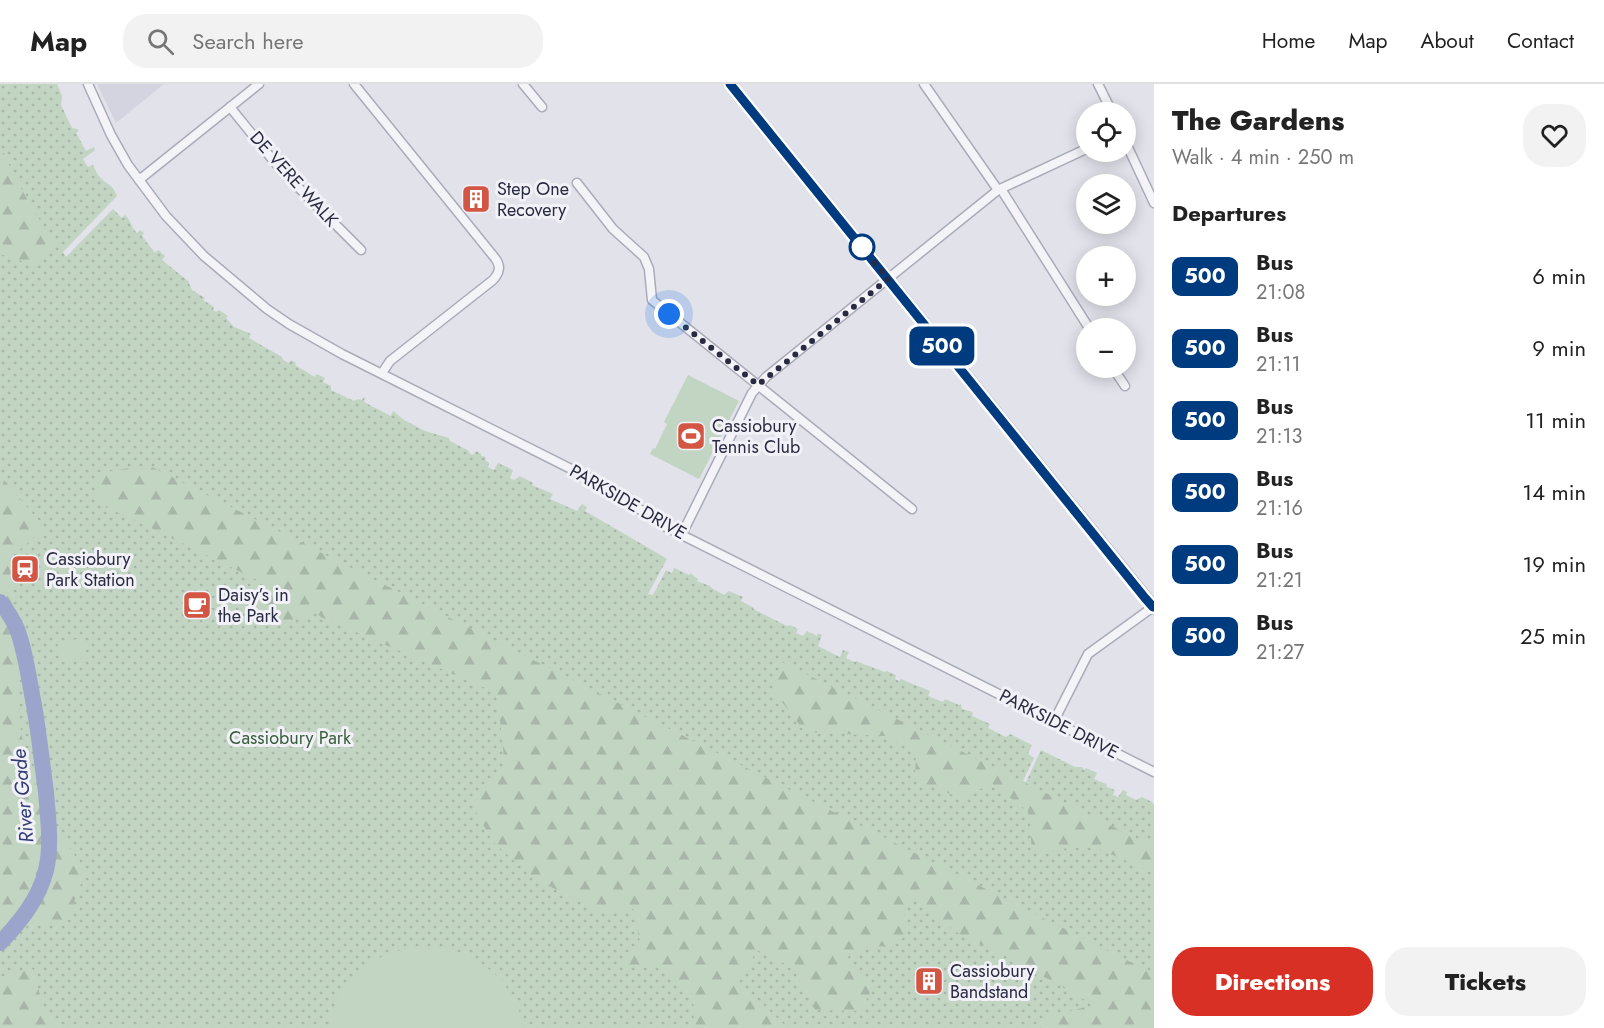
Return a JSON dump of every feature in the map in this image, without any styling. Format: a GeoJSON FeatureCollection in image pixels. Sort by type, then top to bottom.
{"type":"FeatureCollection","features":[{"type":"Feature","properties":{"kind":"street","name":"PARKSIDE DRIVE"},"geometry":{"type":"LineString","coordinates":[[88,84],[111,135],[139,180],[186,239],[242,289],[289,324],[611,489],[655,520],[682,534],[1154,772]]}},
{"type":"Feature","properties":{"kind":"street"},"geometry":{"type":"LineString","coordinates":[[139,180],[259,84]]}},
{"type":"Feature","properties":{"kind":"street"},"geometry":{"type":"LineString","coordinates":[[354,84],[495,258],[500,269],[493,280],[387,364],[382,373]]}},
{"type":"Feature","properties":{"kind":"street"},"geometry":{"type":"LineString","coordinates":[[523,84],[542,107]]}},
{"type":"Feature","properties":{"kind":"street"},"geometry":{"type":"LineString","coordinates":[[730,84],[1154,607],[1088,654],[1054,722]]}},
{"type":"Feature","properties":{"kind":"street"},"geometry":{"type":"LineString","coordinates":[[924,84],[999,190],[1082,318]]}},
{"type":"Feature","properties":{"kind":"street"},"geometry":{"type":"LineString","coordinates":[[1098,84],[1107,102]]}},
{"type":"Feature","properties":{"kind":"street","name":"DE VERE WALK"},"geometry":{"type":"LineString","coordinates":[[230,107],[281,170],[361,250]]}},
{"type":"Feature","properties":{"kind":"street"},"geometry":{"type":"LineString","coordinates":[[682,534],[758,385],[999,190],[1076,154]]}},
{"type":"Feature","properties":{"kind":"street"},"geometry":{"type":"LineString","coordinates":[[1135,162],[1154,203]]}},
{"type":"Feature","properties":{"kind":"street"},"geometry":{"type":"LineString","coordinates":[[577,183],[613,229],[644,257],[649,269],[652,300],[912,509]]}},
{"type":"Feature","properties":{"kind":"street"},"geometry":{"type":"LineString","coordinates":[[1120,378],[1125,386]]}},
{"type":"Feature","properties":{"kind":"shaded area"},"geometry":{"type":"Polygon","coordinates":[[[97,84],[164,84],[116,123],[97,84]]]}},
{"type":"Feature","properties":{"kind":"green space","name":"Cassiobury Park"},"geometry":{"type":"Polygon","coordinates":[[[0,84],[57,84],[62,96],[61,105],[72,128],[79,131],[76,133],[86,151],[94,147],[95,150],[83,159],[88,167],[93,165],[98,175],[112,187],[117,196],[63,252],[66,257],[113,209],[122,218],[125,215],[137,233],[140,230],[144,233],[142,236],[155,253],[158,250],[165,256],[162,260],[188,281],[192,290],[205,298],[203,300],[214,307],[213,310],[216,312],[219,310],[228,316],[226,318],[234,327],[251,334],[249,338],[282,357],[283,360],[289,363],[291,360],[315,377],[317,374],[325,378],[323,382],[331,386],[331,390],[354,401],[362,400],[364,397],[364,402],[391,416],[393,411],[404,420],[425,431],[449,438],[450,441],[473,455],[476,451],[486,457],[488,467],[494,470],[498,463],[513,470],[510,478],[514,480],[520,476],[533,483],[532,485],[553,494],[550,499],[577,511],[582,504],[587,507],[585,511],[667,559],[648,594],[653,595],[666,570],[672,573],[674,568],[689,575],[690,573],[698,579],[697,581],[724,595],[729,591],[743,597],[741,601],[753,609],[798,629],[796,633],[803,636],[807,631],[817,636],[818,633],[822,635],[818,646],[840,657],[843,650],[849,652],[846,658],[896,675],[895,679],[899,681],[901,679],[930,691],[928,696],[943,702],[945,699],[961,704],[962,709],[973,712],[972,716],[990,724],[988,728],[1006,737],[1010,734],[1032,745],[1028,754],[1034,758],[1023,781],[1026,782],[1041,750],[1075,767],[1082,767],[1084,770],[1086,768],[1097,773],[1094,779],[1115,790],[1113,795],[1118,797],[1123,790],[1127,792],[1126,795],[1136,800],[1142,797],[1152,802],[1154,805],[1154,1028],[0,1028],[0,84]]]}},
{"type":"Feature","properties":{"kind":"green space"},"geometry":{"type":"Polygon","coordinates":[[[0,145],[25,196],[56,244],[35,265],[0,254],[0,145]]]}},
{"type":"Feature","properties":{"kind":"green space","name":"Cassiobury Tennis Club"},"geometry":{"type":"Polygon","coordinates":[[[688,375],[739,401],[699,479],[650,454],[653,448],[655,449],[667,424],[664,422],[688,375]]]}},
{"type":"Feature","properties":{"kind":"green space"},"geometry":{"type":"Polygon","coordinates":[[[148,465],[1154,974],[1154,1028],[1044,1028],[1045,1017],[1094,1005],[1023,965],[956,932],[915,900],[903,911],[909,927],[903,938],[889,947],[866,948],[847,958],[873,985],[862,1011],[815,1010],[793,968],[757,950],[739,982],[788,1028],[694,1028],[693,994],[656,967],[622,967],[640,942],[633,909],[599,912],[534,878],[493,842],[472,805],[505,766],[497,693],[321,617],[313,611],[309,612],[309,618],[294,618],[292,621],[283,623],[277,614],[265,618],[251,615],[245,606],[249,593],[256,589],[277,593],[259,581],[96,503],[99,473],[148,465]]]}},
{"type":"Feature","properties":{"kind":"green space"},"geometry":{"type":"Polygon","coordinates":[[[0,475],[45,528],[10,558],[21,734],[30,763],[46,795],[49,820],[86,871],[66,923],[33,923],[0,940],[0,475]]]}},
{"type":"Feature","properties":{"kind":"green space"},"geometry":{"type":"Polygon","coordinates":[[[84,638],[87,657],[61,662],[57,642],[84,638]]]}},
{"type":"Feature","properties":{"kind":"green space"},"geometry":{"type":"Polygon","coordinates":[[[782,662],[1154,847],[1154,873],[1090,845],[1032,853],[1029,812],[992,784],[960,798],[915,779],[916,753],[886,736],[805,732],[773,690],[782,662]]]}},
{"type":"Feature","properties":{"kind":"green space"},"geometry":{"type":"Polygon","coordinates":[[[415,946],[448,948],[478,960],[503,981],[519,1010],[523,1028],[328,1028],[336,1001],[357,974],[384,955],[415,946]]]}},
{"type":"Feature","properties":{"kind":"green space"},"geometry":{"type":"Polygon","coordinates":[[[33,969],[45,1013],[58,1028],[0,1028],[0,977],[33,969]]]}},
{"type":"Feature","properties":{"kind":"waterway","name":"River Gade"},"geometry":{"type":"LineString","coordinates":[[0,602],[10,615],[23,647],[36,716],[46,792],[49,841],[48,861],[39,891],[21,918],[0,943]]}},
{"type":"Feature","properties":{"kind":"bus line","name":"500"},"geometry":{"type":"LineString","coordinates":[[730,84],[1145,598],[1154,606]]}},
{"type":"Feature","properties":{"kind":"place","name":"Step One Recovery"},"geometry":{"type":"Point","coordinates":[476,199]}},
{"type":"Feature","properties":{"kind":"place","name":"Cassiobury Tennis Club"},"geometry":{"type":"Point","coordinates":[691,436]}},
{"type":"Feature","properties":{"kind":"place","name":"Cassiobury Park Station"},"geometry":{"type":"Point","coordinates":[25,569]}},
{"type":"Feature","properties":{"kind":"place","name":"Daisy’s in the Park"},"geometry":{"type":"Point","coordinates":[197,605]}},
{"type":"Feature","properties":{"kind":"place","name":"Cassiobury Bandstand"},"geometry":{"type":"Point","coordinates":[929,981]}},
{"type":"Feature","properties":{"kind":"route"},"geometry":{"type":"LineString","coordinates":[[669,314],[758,385],[888,279],[860,244],[862,247]]}}]}
